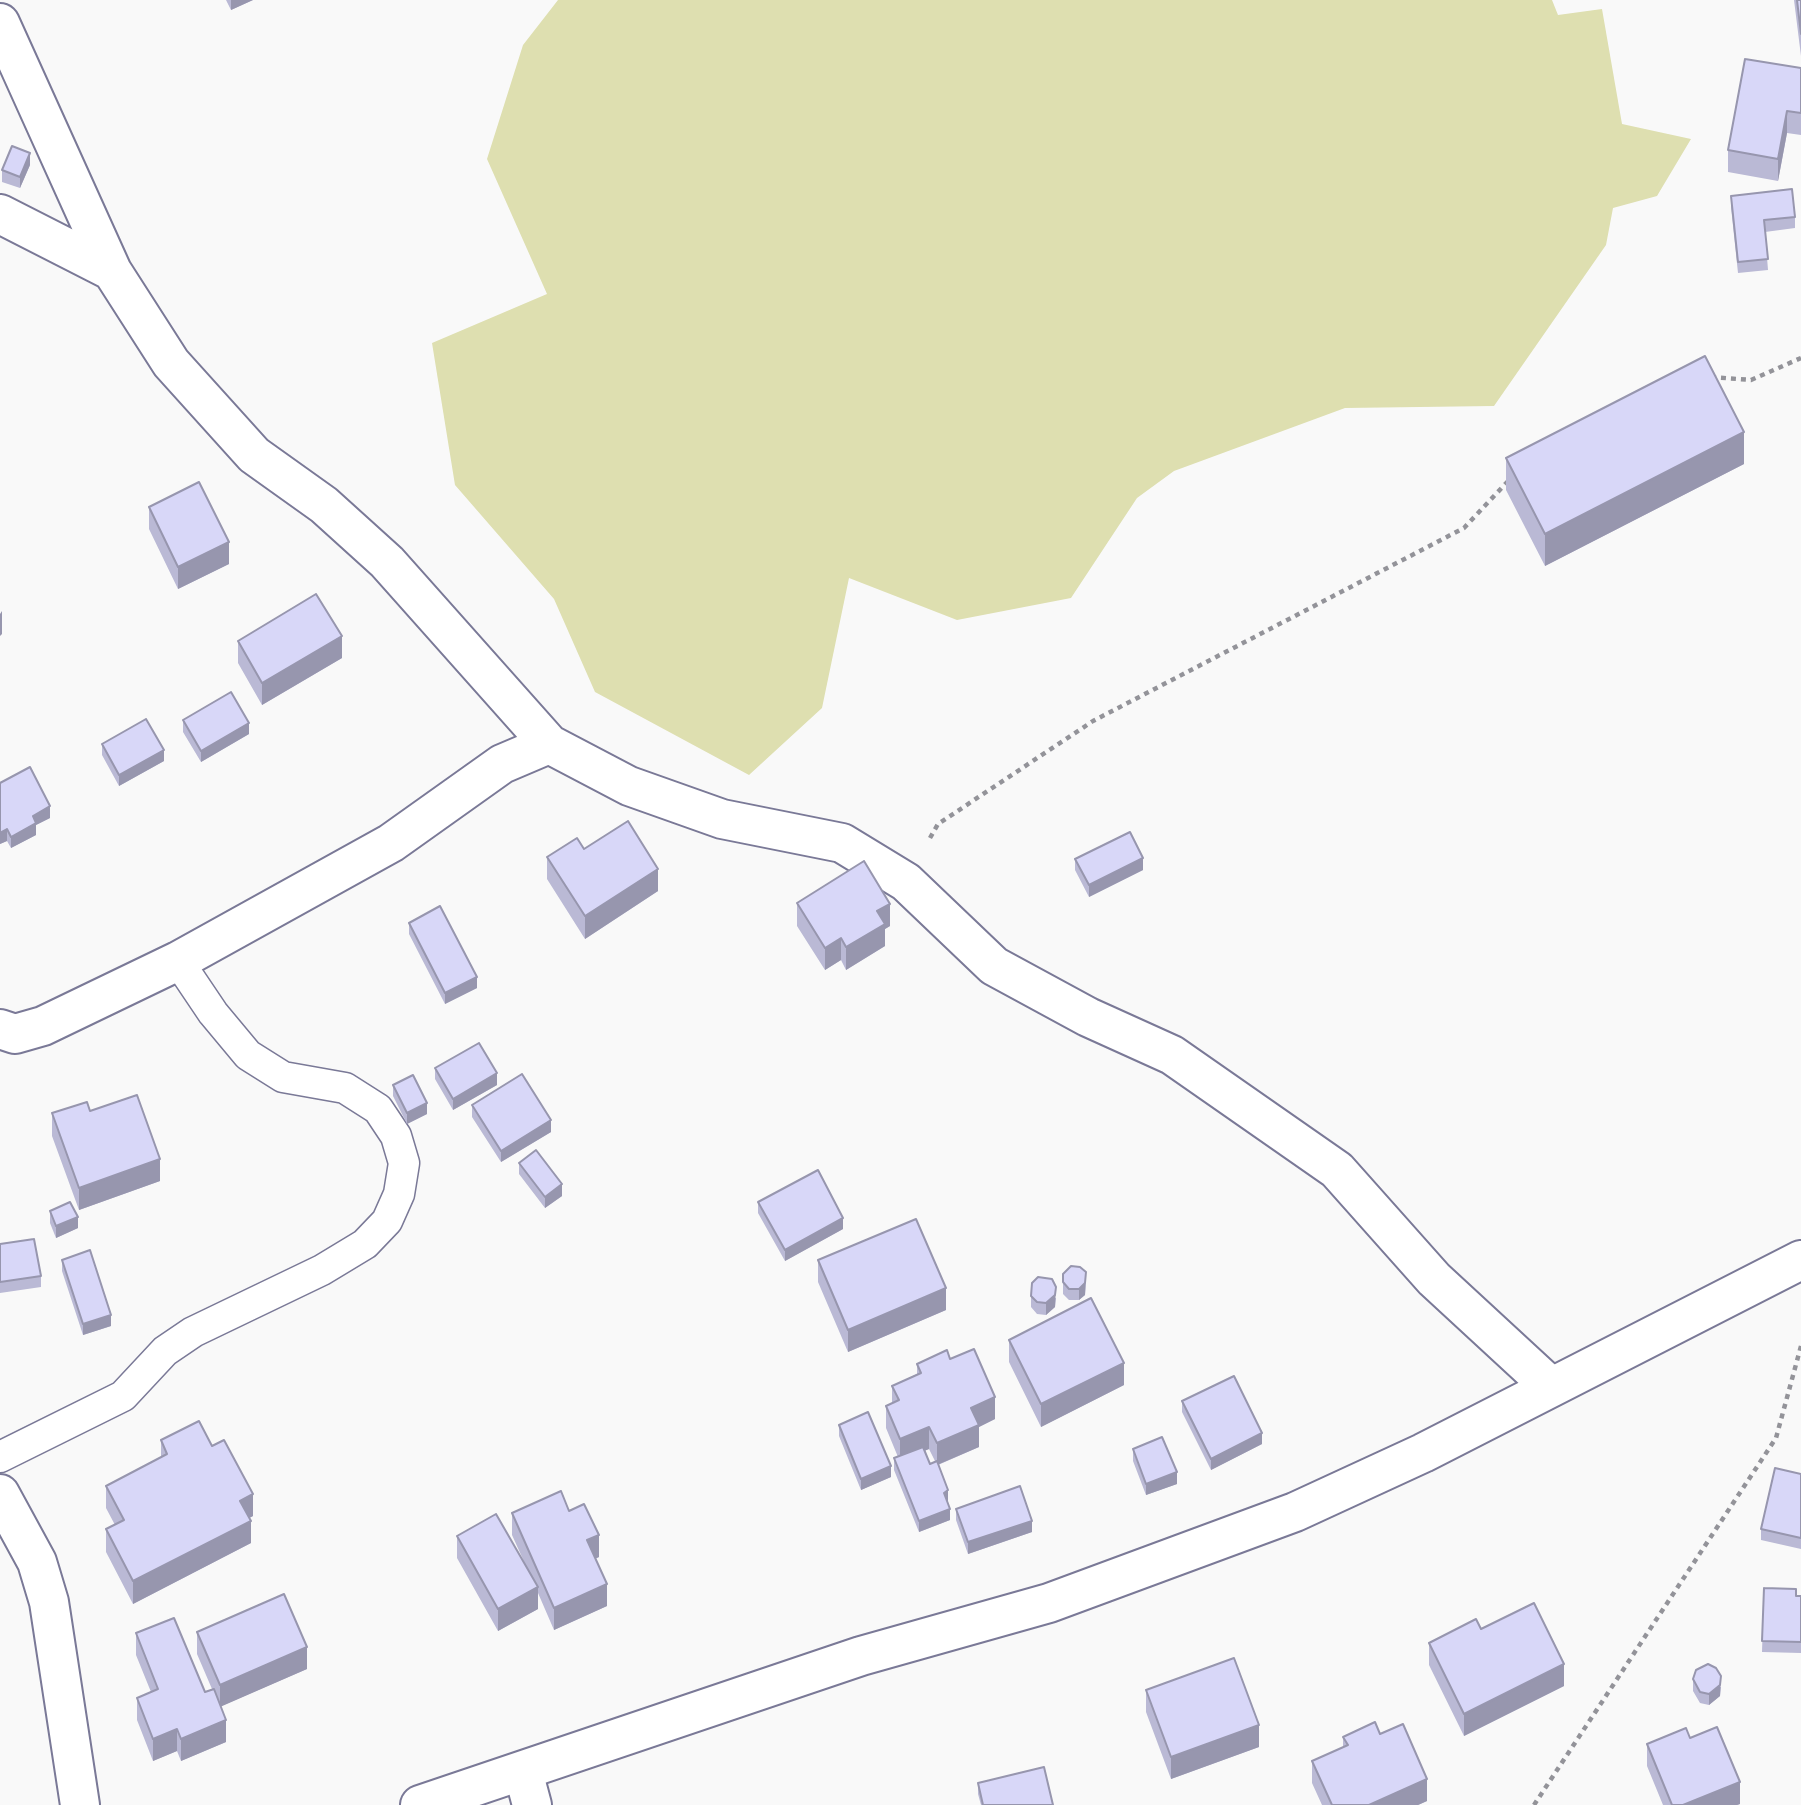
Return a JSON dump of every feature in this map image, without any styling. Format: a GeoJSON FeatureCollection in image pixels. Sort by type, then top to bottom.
{"type":"FeatureCollection","features":[{"type":"Feature","properties":{"kind":"street"},"geometry":{"type":"LineString","coordinates":[[0,23],[112,271],[171,363],[254,455],[324,505],[387,562],[549,744],[629,786],[722,819],[842,843],[906,882],[994,965],[1087,1017],[1172,1055],[1337,1170],[1434,1279],[1551,1387]]}},
{"type":"Feature","properties":{"kind":"street"},"geometry":{"type":"LineString","coordinates":[[0,214],[112,271]]}},
{"type":"Feature","properties":{"kind":"street"},"geometry":{"type":"LineString","coordinates":[[0,1029],[15,1034],[43,1026],[178,961],[391,843],[502,764],[549,744]]}},
{"type":"Feature","properties":{"kind":"street"},"geometry":{"type":"LineString","coordinates":[[420,1805],[528,1788],[861,1656],[1049,1603],[1295,1512],[1423,1453],[1801,1260]]}},
{"type":"Feature","properties":{"kind":"street"},"geometry":{"type":"LineString","coordinates":[[0,1494],[37,1562],[49,1602],[80,1805]]}},
{"type":"Feature","properties":{"kind":"lane"},"geometry":{"type":"LineString","coordinates":[[0,1457],[123,1396],[165,1350],[193,1332],[321,1270],[365,1244],[387,1221],[399,1194],[404,1163],[396,1136],[378,1109],[345,1088],[284,1077],[248,1055],[213,1013],[178,961]]}},
{"type":"Feature","properties":{"kind":"path"},"geometry":{"type":"LineString","coordinates":[[1708,377],[1751,380],[1801,358]]}},
{"type":"Feature","properties":{"kind":"path"},"geometry":{"type":"LineString","coordinates":[[906,882],[938,824],[1093,721],[1464,528],[1507,480],[1518,474]]}},
{"type":"Feature","properties":{"kind":"path"},"geometry":{"type":"LineString","coordinates":[[1534,1805],[1776,1438],[1801,1346]]}},
{"type":"Feature","properties":{"kind":"green space"},"geometry":{"type":"Polygon","coordinates":[[[558,0],[1552,0],[1558,15],[1602,9],[1622,124],[1691,139],[1657,196],[1613,208],[1606,245],[1494,406],[1345,408],[1174,471],[1137,498],[1071,598],[957,620],[849,578],[822,708],[749,775],[595,692],[554,599],[455,485],[432,343],[547,294],[487,159],[523,45],[558,0]]]}},
{"type":"Feature","properties":{"kind":"building"},"geometry":{"type":"Polygon","coordinates":[[[1797,0],[1801,0],[1801,34],[1797,0]]]}},
{"type":"Feature","properties":{"kind":"building"},"geometry":{"type":"Polygon","coordinates":[[[1745,59],[1801,68],[1801,113],[1787,111],[1778,159],[1728,150],[1745,59]]]}},
{"type":"Feature","properties":{"kind":"building"},"geometry":{"type":"Polygon","coordinates":[[[12,146],[30,153],[20,177],[2,170],[12,146]]]}},
{"type":"Feature","properties":{"kind":"building"},"geometry":{"type":"Polygon","coordinates":[[[1792,189],[1795,217],[1764,220],[1768,259],[1738,262],[1731,196],[1792,189]]]}},
{"type":"Feature","properties":{"kind":"building"},"geometry":{"type":"Polygon","coordinates":[[[1705,356],[1744,432],[1545,534],[1506,458],[1705,356]]]}},
{"type":"Feature","properties":{"kind":"building"},"geometry":{"type":"Polygon","coordinates":[[[199,482],[229,542],[178,567],[149,507],[199,482]]]}},
{"type":"Feature","properties":{"kind":"building"},"geometry":{"type":"Polygon","coordinates":[[[316,594],[342,636],[262,683],[238,641],[316,594]]]}},
{"type":"Feature","properties":{"kind":"building"},"geometry":{"type":"Polygon","coordinates":[[[231,692],[249,723],[201,751],[183,720],[231,692]]]}},
{"type":"Feature","properties":{"kind":"building"},"geometry":{"type":"Polygon","coordinates":[[[146,719],[164,750],[119,775],[102,744],[146,719]]]}},
{"type":"Feature","properties":{"kind":"building"},"geometry":{"type":"Polygon","coordinates":[[[30,767],[50,806],[33,816],[36,823],[11,837],[7,829],[0,833],[0,783],[30,767]]]}},
{"type":"Feature","properties":{"kind":"building"},"geometry":{"type":"Polygon","coordinates":[[[628,821],[658,869],[585,916],[547,857],[577,838],[584,849],[628,821]]]}},
{"type":"Feature","properties":{"kind":"building"},"geometry":{"type":"Polygon","coordinates":[[[1130,832],[1143,858],[1089,885],[1075,859],[1130,832]]]}},
{"type":"Feature","properties":{"kind":"building"},"geometry":{"type":"Polygon","coordinates":[[[864,861],[890,904],[877,911],[885,924],[846,947],[841,938],[825,948],[797,903],[864,861]]]}},
{"type":"Feature","properties":{"kind":"building"},"geometry":{"type":"Polygon","coordinates":[[[440,906],[477,977],[445,993],[409,923],[440,906]]]}},
{"type":"Feature","properties":{"kind":"building"},"geometry":{"type":"Polygon","coordinates":[[[479,1043],[497,1073],[453,1099],[435,1068],[479,1043]]]}},
{"type":"Feature","properties":{"kind":"building"},"geometry":{"type":"Polygon","coordinates":[[[522,1074],[551,1120],[501,1151],[472,1105],[522,1074]]]}},
{"type":"Feature","properties":{"kind":"building"},"geometry":{"type":"Polygon","coordinates":[[[413,1075],[427,1103],[407,1113],[393,1085],[413,1075]]]}},
{"type":"Feature","properties":{"kind":"building"},"geometry":{"type":"Polygon","coordinates":[[[137,1095],[160,1159],[79,1188],[52,1113],[87,1102],[90,1111],[137,1095]]]}},
{"type":"Feature","properties":{"kind":"building"},"geometry":{"type":"Polygon","coordinates":[[[536,1150],[562,1184],[545,1197],[519,1163],[536,1150]]]}},
{"type":"Feature","properties":{"kind":"building"},"geometry":{"type":"Polygon","coordinates":[[[818,1170],[843,1218],[785,1250],[758,1202],[818,1170]]]}},
{"type":"Feature","properties":{"kind":"building"},"geometry":{"type":"Polygon","coordinates":[[[70,1202],[78,1217],[56,1226],[50,1211],[70,1202]]]}},
{"type":"Feature","properties":{"kind":"building"},"geometry":{"type":"Polygon","coordinates":[[[916,1219],[946,1288],[848,1330],[818,1260],[916,1219]]]}},
{"type":"Feature","properties":{"kind":"building"},"geometry":{"type":"Polygon","coordinates":[[[34,1239],[41,1276],[0,1282],[0,1244],[34,1239]]]}},
{"type":"Feature","properties":{"kind":"building"},"geometry":{"type":"Polygon","coordinates":[[[90,1250],[111,1315],[83,1324],[62,1260],[90,1250]]]}},
{"type":"Feature","properties":{"kind":"building"},"geometry":{"type":"Polygon","coordinates":[[[1071,1266],[1080,1267],[1086,1272],[1085,1283],[1079,1289],[1069,1289],[1063,1282],[1063,1274],[1071,1266]]]}},
{"type":"Feature","properties":{"kind":"building"},"geometry":{"type":"Polygon","coordinates":[[[1038,1277],[1052,1279],[1056,1287],[1055,1295],[1046,1303],[1037,1302],[1031,1296],[1032,1283],[1038,1277]]]}},
{"type":"Feature","properties":{"kind":"building"},"geometry":{"type":"Polygon","coordinates":[[[1091,1298],[1124,1363],[1041,1404],[1009,1340],[1091,1298]]]}},
{"type":"Feature","properties":{"kind":"building"},"geometry":{"type":"Polygon","coordinates":[[[974,1349],[995,1397],[971,1408],[979,1425],[937,1443],[929,1427],[900,1439],[886,1406],[899,1400],[892,1386],[921,1373],[917,1364],[947,1350],[950,1359],[974,1349]]]}},
{"type":"Feature","properties":{"kind":"building"},"geometry":{"type":"Polygon","coordinates":[[[1234,1376],[1262,1433],[1211,1459],[1182,1401],[1234,1376]]]}},
{"type":"Feature","properties":{"kind":"building"},"geometry":{"type":"Polygon","coordinates":[[[868,1412],[891,1466],[861,1479],[839,1425],[868,1412]]]}},
{"type":"Feature","properties":{"kind":"building"},"geometry":{"type":"Polygon","coordinates":[[[199,1421],[212,1446],[224,1440],[253,1494],[240,1501],[251,1521],[133,1581],[106,1529],[124,1520],[106,1486],[167,1454],[161,1440],[199,1421]]]}},
{"type":"Feature","properties":{"kind":"building"},"geometry":{"type":"Polygon","coordinates":[[[1162,1437],[1177,1472],[1146,1484],[1133,1449],[1162,1437]]]}},
{"type":"Feature","properties":{"kind":"building"},"geometry":{"type":"Polygon","coordinates":[[[923,1447],[930,1464],[937,1461],[948,1490],[944,1493],[950,1509],[919,1521],[894,1458],[923,1447]]]}},
{"type":"Feature","properties":{"kind":"building"},"geometry":{"type":"Polygon","coordinates":[[[1775,1468],[1801,1474],[1801,1538],[1761,1529],[1775,1468]]]}},
{"type":"Feature","properties":{"kind":"building"},"geometry":{"type":"Polygon","coordinates":[[[1020,1486],[1032,1521],[968,1542],[956,1509],[1020,1486]]]}},
{"type":"Feature","properties":{"kind":"building"},"geometry":{"type":"Polygon","coordinates":[[[561,1491],[569,1511],[584,1504],[599,1535],[587,1540],[607,1584],[554,1608],[512,1513],[561,1491]]]}},
{"type":"Feature","properties":{"kind":"building"},"geometry":{"type":"Polygon","coordinates":[[[496,1514],[538,1587],[498,1609],[457,1536],[496,1514]]]}},
{"type":"Feature","properties":{"kind":"building"},"geometry":{"type":"Polygon","coordinates":[[[1764,1588],[1796,1589],[1796,1596],[1801,1596],[1801,1642],[1762,1641],[1764,1588]]]}},
{"type":"Feature","properties":{"kind":"building"},"geometry":{"type":"Polygon","coordinates":[[[284,1594],[307,1647],[220,1685],[197,1632],[284,1594]]]}},
{"type":"Feature","properties":{"kind":"building"},"geometry":{"type":"Polygon","coordinates":[[[1534,1603],[1564,1664],[1464,1714],[1429,1643],[1476,1619],[1481,1629],[1534,1603]]]}},
{"type":"Feature","properties":{"kind":"building"},"geometry":{"type":"Polygon","coordinates":[[[174,1618],[205,1692],[214,1689],[226,1720],[181,1739],[177,1729],[153,1739],[137,1698],[158,1689],[136,1633],[174,1618]]]}},
{"type":"Feature","properties":{"kind":"building"},"geometry":{"type":"Polygon","coordinates":[[[1234,1658],[1259,1725],[1171,1757],[1146,1690],[1234,1658]]]}},
{"type":"Feature","properties":{"kind":"building"},"geometry":{"type":"Polygon","coordinates":[[[1708,1664],[1716,1668],[1721,1676],[1720,1685],[1709,1694],[1700,1692],[1693,1679],[1696,1670],[1708,1664]]]}},
{"type":"Feature","properties":{"kind":"building"},"geometry":{"type":"Polygon","coordinates":[[[1375,1722],[1380,1734],[1403,1724],[1427,1779],[1369,1805],[1332,1805],[1312,1761],[1348,1745],[1343,1737],[1375,1722]]]}},
{"type":"Feature","properties":{"kind":"building"},"geometry":{"type":"Polygon","coordinates":[[[1717,1727],[1740,1782],[1683,1805],[1672,1805],[1647,1744],[1686,1728],[1690,1738],[1717,1727]]]}},
{"type":"Feature","properties":{"kind":"building"},"geometry":{"type":"Polygon","coordinates":[[[1044,1767],[1053,1805],[983,1805],[978,1783],[1044,1767]]]}}]}
